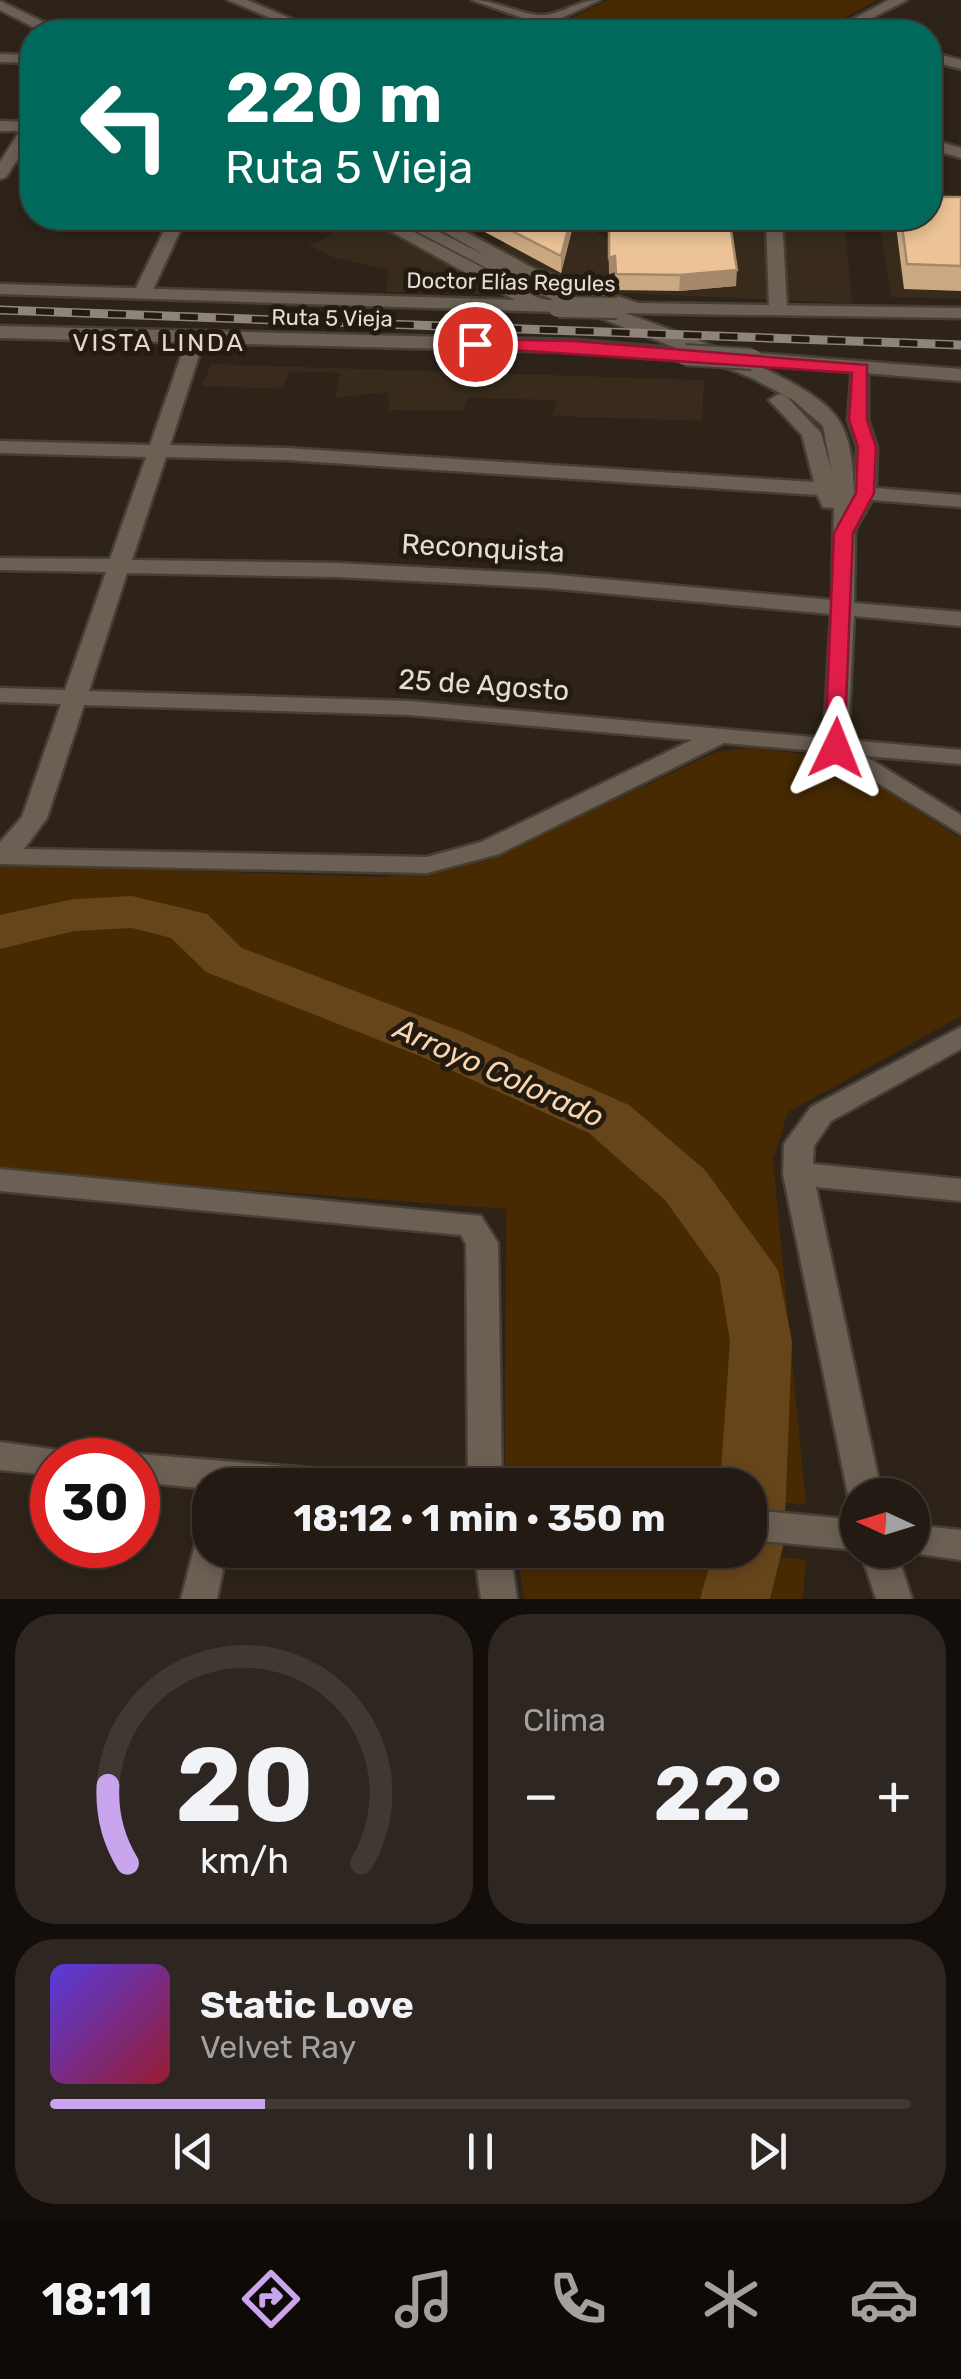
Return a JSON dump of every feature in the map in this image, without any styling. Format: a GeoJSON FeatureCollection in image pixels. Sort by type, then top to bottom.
{"type":"FeatureCollection","features":[{"type":"Feature","properties":{"kind":"street"},"geometry":{"type":"LineString","coordinates":[[235,0],[285,20]]}},
{"type":"Feature","properties":{"kind":"street"},"geometry":{"type":"LineString","coordinates":[[479,0],[542,20]]}},
{"type":"Feature","properties":{"kind":"street"},"geometry":{"type":"LineString","coordinates":[[552,20],[593,0]]}},
{"type":"Feature","properties":{"kind":"street"},"geometry":{"type":"LineString","coordinates":[[863,20],[900,0]]}},
{"type":"Feature","properties":{"kind":"street"},"geometry":{"type":"LineString","coordinates":[[0,5],[29,20]]}},
{"type":"Feature","properties":{"kind":"street"},"geometry":{"type":"LineString","coordinates":[[0,174],[20,144]]}},
{"type":"Feature","properties":{"kind":"street"},"geometry":{"type":"LineString","coordinates":[[142,294],[172,230]]}},
{"type":"Feature","properties":{"kind":"street"},"geometry":{"type":"LineString","coordinates":[[398,230],[516,292],[532,306]]}},
{"type":"Feature","properties":{"kind":"street"},"geometry":{"type":"LineString","coordinates":[[422,230],[755,389],[801,418],[818,452],[824,490],[843,533]]}},
{"type":"Feature","properties":{"kind":"street"},"geometry":{"type":"LineString","coordinates":[[450,230],[527,272],[626,307]]}},
{"type":"Feature","properties":{"kind":"street"},"geometry":{"type":"LineString","coordinates":[[775,230],[778,307]]}},
{"type":"Feature","properties":{"kind":"street","name":"Doctor Elías Regules"},"geometry":{"type":"LineString","coordinates":[[0,288],[558,307],[778,307],[961,313]]}},
{"type":"Feature","properties":{"kind":"street","name":"Ruta 5 Vieja"},"geometry":{"type":"LineString","coordinates":[[0,332],[574,346],[660,344],[685,355],[961,375]]}},
{"type":"Feature","properties":{"kind":"street"},"geometry":{"type":"LineString","coordinates":[[0,855],[17,842],[34,818],[196,337]]}},
{"type":"Feature","properties":{"kind":"street"},"geometry":{"type":"LineString","coordinates":[[660,344],[775,383],[832,424],[841,444],[843,533],[836,748],[961,826]]}},
{"type":"Feature","properties":{"kind":"street"},"geometry":{"type":"LineString","coordinates":[[843,533],[865,493],[867,447],[858,420],[861,368]]}},
{"type":"Feature","properties":{"kind":"street"},"geometry":{"type":"LineString","coordinates":[[0,448],[288,454],[824,490]]}},
{"type":"Feature","properties":{"kind":"street"},"geometry":{"type":"LineString","coordinates":[[865,493],[961,501]]}},
{"type":"Feature","properties":{"kind":"street","name":"Reconquista"},"geometry":{"type":"LineString","coordinates":[[0,564],[548,581],[961,619]]}},
{"type":"Feature","properties":{"kind":"street","name":"25 de Agosto"},"geometry":{"type":"LineString","coordinates":[[0,695],[410,708],[961,757]]}},
{"type":"Feature","properties":{"kind":"street"},"geometry":{"type":"LineString","coordinates":[[0,855],[376,867],[427,864],[490,848],[722,735]]}},
{"type":"Feature","properties":{"kind":"street"},"geometry":{"type":"LineString","coordinates":[[862,1478],[798,1174],[799,1144],[820,1114],[961,1037]]}},
{"type":"Feature","properties":{"kind":"street"},"geometry":{"type":"LineString","coordinates":[[798,1174],[961,1190]]}},
{"type":"Feature","properties":{"kind":"street"},"geometry":{"type":"LineString","coordinates":[[0,1180],[470,1224],[482,1243],[485,1468]]}},
{"type":"Feature","properties":{"kind":"street"},"geometry":{"type":"LineString","coordinates":[[0,1456],[30,1459]]}},
{"type":"Feature","properties":{"kind":"street"},"geometry":{"type":"LineString","coordinates":[[160,1471],[192,1476]]}},
{"type":"Feature","properties":{"kind":"street"},"geometry":{"type":"LineString","coordinates":[[767,1527],[840,1533]]}},
{"type":"Feature","properties":{"kind":"street"},"geometry":{"type":"LineString","coordinates":[[930,1541],[961,1544]]}},
{"type":"Feature","properties":{"kind":"street"},"geometry":{"type":"LineString","coordinates":[[199,1599],[206,1568]]}},
{"type":"Feature","properties":{"kind":"street"},"geometry":{"type":"LineString","coordinates":[[495,1568],[500,1599]]}},
{"type":"Feature","properties":{"kind":"street"},"geometry":{"type":"LineString","coordinates":[[884,1568],[894,1599]]}},
{"type":"Feature","properties":{"kind":"shaded area"},"geometry":{"type":"Polygon","coordinates":[[[609,0],[877,0],[841,20],[569,19],[609,0]]]}},
{"type":"Feature","properties":{"kind":"shaded area"},"geometry":{"type":"Polygon","coordinates":[[[942,193],[961,200],[961,299],[891,297],[881,230],[942,230],[942,193]]]}},
{"type":"Feature","properties":{"kind":"shaded area"},"geometry":{"type":"Polygon","coordinates":[[[324,230],[383,230],[493,287],[485,294],[386,292],[389,270],[335,258],[308,245],[333,235],[324,230]]]}},
{"type":"Feature","properties":{"kind":"shaded area"},"geometry":{"type":"Polygon","coordinates":[[[545,230],[592,230],[618,244],[654,230],[845,230],[852,303],[598,292],[492,248],[545,230]]]}},
{"type":"Feature","properties":{"kind":"shaded area"},"geometry":{"type":"Polygon","coordinates":[[[211,364],[704,380],[702,421],[552,416],[557,400],[467,398],[463,411],[389,410],[388,392],[335,398],[340,373],[290,371],[282,389],[202,386],[211,364]]]}},
{"type":"Feature","properties":{"kind":"shaded area"},"geometry":{"type":"Polygon","coordinates":[[[752,748],[836,758],[961,839],[961,1016],[788,1112],[773,1160],[806,1505],[767,1501],[767,1468],[505,1468],[506,1209],[0,1171],[0,865],[384,877],[486,861],[716,752],[752,748]]]}},
{"type":"Feature","properties":{"kind":"shaded area"},"geometry":{"type":"Polygon","coordinates":[[[767,1556],[806,1560],[803,1599],[524,1599],[520,1568],[767,1568],[767,1556]]]}},
{"type":"Feature","properties":{"kind":"building"},"geometry":{"type":"Polygon","coordinates":[[[942,197],[961,197],[961,266],[907,264],[903,230],[942,230],[942,197]]]}},
{"type":"Feature","properties":{"kind":"building"},"geometry":{"type":"Polygon","coordinates":[[[510,230],[568,230],[561,256],[510,230]]]}},
{"type":"Feature","properties":{"kind":"building"},"geometry":{"type":"Polygon","coordinates":[[[609,230],[731,230],[737,270],[680,275],[616,274],[615,256],[609,258],[609,230]]]}},
{"type":"Feature","properties":{"kind":"waterway","name":"Arroyo Colorado"},"geometry":{"type":"LineString","coordinates":[[0,932],[74,915],[132,912],[189,926],[224,960],[446,1046],[609,1119],[685,1185],[748,1270],[761,1341],[754,1468]]}},
{"type":"Feature","properties":{"kind":"waterway","name":"Arroyo Colorado"},"geometry":{"type":"LineString","coordinates":[[735,1599],[743,1568]]}},
{"type":"Feature","properties":{"kind":"railway"},"geometry":{"type":"LineString","coordinates":[[0,310],[961,345]]}},
{"type":"Feature","properties":{"kind":"district","name":"VISTA LINDA"},"geometry":{"type":"Point","coordinates":[159,342]}},
{"type":"Feature","properties":{"kind":"route"},"geometry":{"type":"LineString","coordinates":[[475,344],[574,346],[861,368],[858,420],[867,447],[865,493],[843,533],[836,748]]}}]}
